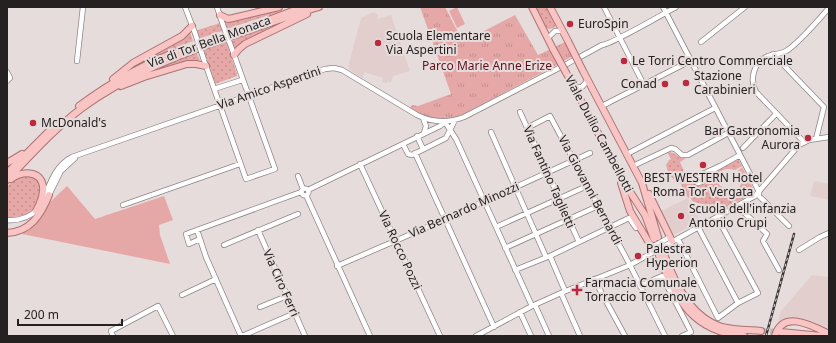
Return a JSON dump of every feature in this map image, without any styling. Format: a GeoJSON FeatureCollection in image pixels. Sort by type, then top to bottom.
{"type":"FeatureCollection","features":[{"type":"Feature","properties":{"kind":"main road"},"geometry":{"type":"LineString","coordinates":[[220,15],[227,18],[232,18],[280,7]]}},
{"type":"Feature","properties":{"kind":"main road","name":"Via di Tor Bella Monaca"},"geometry":{"type":"LineString","coordinates":[[7,173],[39,140],[69,113],[128,74],[163,57],[303,7]]}},
{"type":"Feature","properties":{"kind":"main road"},"geometry":{"type":"LineString","coordinates":[[103,91],[171,58],[319,7]]}},
{"type":"Feature","properties":{"kind":"main road"},"geometry":{"type":"LineString","coordinates":[[233,52],[244,44],[322,7]]}},
{"type":"Feature","properties":{"kind":"main road","name":"Viale Duilio Cambellotti"},"geometry":{"type":"LineString","coordinates":[[532,7],[619,173],[645,216],[656,238],[642,183],[583,71],[553,8]]}},
{"type":"Feature","properties":{"kind":"main road"},"geometry":{"type":"LineString","coordinates":[[7,181],[61,126],[103,91],[128,67],[182,36],[192,26]]}},
{"type":"Feature","properties":{"kind":"main road"},"geometry":{"type":"LineString","coordinates":[[103,91],[184,65],[205,63]]}},
{"type":"Feature","properties":{"kind":"main road"},"geometry":{"type":"LineString","coordinates":[[7,163],[39,140]]}},
{"type":"Feature","properties":{"kind":"main road"},"geometry":{"type":"LineString","coordinates":[[7,181],[23,173],[32,174],[39,179],[43,186],[43,191],[36,211]]}},
{"type":"Feature","properties":{"kind":"main road"},"geometry":{"type":"LineString","coordinates":[[619,173],[629,208],[653,249]]}},
{"type":"Feature","properties":{"kind":"main road"},"geometry":{"type":"LineString","coordinates":[[642,183],[648,191],[673,239]]}},
{"type":"Feature","properties":{"kind":"main road"},"geometry":{"type":"LineString","coordinates":[[7,233],[22,231],[31,225],[40,214],[49,195]]}},
{"type":"Feature","properties":{"kind":"main road"},"geometry":{"type":"LineString","coordinates":[[744,336],[728,334],[712,329],[694,317],[681,301],[662,255],[684,296],[690,305],[700,315],[713,324],[726,328],[762,331]]}},
{"type":"Feature","properties":{"kind":"main road"},"geometry":{"type":"LineString","coordinates":[[775,336],[777,331],[783,325],[793,321],[803,323],[829,334]]}},
{"type":"Feature","properties":{"kind":"main road"},"geometry":{"type":"LineString","coordinates":[[781,332],[822,336]]}},
{"type":"Feature","properties":{"kind":"street"},"geometry":{"type":"LineString","coordinates":[[77,61],[83,7]]}},
{"type":"Feature","properties":{"kind":"street"},"geometry":{"type":"LineString","coordinates":[[185,7],[246,179],[275,169],[217,7]]}},
{"type":"Feature","properties":{"kind":"street"},"geometry":{"type":"LineString","coordinates":[[604,7],[644,85]]}},
{"type":"Feature","properties":{"kind":"street"},"geometry":{"type":"LineString","coordinates":[[663,7],[759,192],[759,196],[789,226]]}},
{"type":"Feature","properties":{"kind":"street"},"geometry":{"type":"LineString","coordinates":[[580,57],[602,45],[620,38],[676,7]]}},
{"type":"Feature","properties":{"kind":"street"},"geometry":{"type":"LineString","coordinates":[[701,42],[745,7]]}},
{"type":"Feature","properties":{"kind":"street"},"geometry":{"type":"LineString","coordinates":[[804,142],[756,92],[752,81],[753,72],[759,63],[765,58],[773,54],[787,51],[829,8]]}},
{"type":"Feature","properties":{"kind":"street"},"geometry":{"type":"LineString","coordinates":[[548,38],[555,31],[563,31]]}},
{"type":"Feature","properties":{"kind":"street"},"geometry":{"type":"LineString","coordinates":[[773,54],[824,107],[816,139]]}},
{"type":"Feature","properties":{"kind":"street"},"geometry":{"type":"LineString","coordinates":[[565,65],[574,60]]}},
{"type":"Feature","properties":{"kind":"street"},"geometry":{"type":"LineString","coordinates":[[602,106],[690,61]]}},
{"type":"Feature","properties":{"kind":"street","name":"Via Amico Aspertini"},"geometry":{"type":"LineString","coordinates":[[36,211],[61,165],[68,159],[324,69],[334,68],[346,72],[423,118],[444,122],[466,116],[559,68]]}},
{"type":"Feature","properties":{"kind":"street"},"geometry":{"type":"LineString","coordinates":[[7,72],[10,78],[7,81]]}},
{"type":"Feature","properties":{"kind":"street"},"geometry":{"type":"LineString","coordinates":[[214,89],[242,80]]}},
{"type":"Feature","properties":{"kind":"street"},"geometry":{"type":"LineString","coordinates":[[574,88],[582,87],[588,80]]}},
{"type":"Feature","properties":{"kind":"street"},"geometry":{"type":"LineString","coordinates":[[627,154],[715,108]]}},
{"type":"Feature","properties":{"kind":"street","name":"Via Fantino Taglietti"},"geometry":{"type":"LineString","coordinates":[[520,112],[579,242]]}},
{"type":"Feature","properties":{"kind":"street"},"geometry":{"type":"LineString","coordinates":[[743,148],[776,114]]}},
{"type":"Feature","properties":{"kind":"street","name":"Via Giovanni Bernardi"},"geometry":{"type":"LineString","coordinates":[[528,128],[550,116],[630,265],[665,336]]}},
{"type":"Feature","properties":{"kind":"street"},"geometry":{"type":"LineString","coordinates":[[423,118],[426,126],[423,133]]}},
{"type":"Feature","properties":{"kind":"street"},"geometry":{"type":"LineString","coordinates":[[403,144],[408,154],[411,155],[416,153],[446,138],[455,120]]}},
{"type":"Feature","properties":{"kind":"street"},"geometry":{"type":"LineString","coordinates":[[200,239],[189,244],[186,234],[304,192],[440,126],[444,122],[456,139],[515,270],[549,336]]}},
{"type":"Feature","properties":{"kind":"street"},"geometry":{"type":"LineString","coordinates":[[491,132],[536,234],[548,257],[580,336]]}},
{"type":"Feature","properties":{"kind":"street"},"geometry":{"type":"LineString","coordinates":[[634,166],[671,148],[675,149],[682,155],[688,154],[728,133]]}},
{"type":"Feature","properties":{"kind":"street"},"geometry":{"type":"LineString","coordinates":[[417,136],[423,149]]}},
{"type":"Feature","properties":{"kind":"street"},"geometry":{"type":"LineString","coordinates":[[476,336],[484,334],[520,312],[563,292],[630,265],[653,249],[737,206],[759,192],[796,148],[804,142],[829,137]]}},
{"type":"Feature","properties":{"kind":"street"},"geometry":{"type":"LineString","coordinates":[[416,153],[494,327]]}},
{"type":"Feature","properties":{"kind":"street","name":"Via Bernardo Minozzi"},"geometry":{"type":"LineString","coordinates":[[338,266],[516,188],[590,153]]}},
{"type":"Feature","properties":{"kind":"street","name":"Via Amico Aspertini"},"geometry":{"type":"LineString","coordinates":[[7,220],[21,220],[36,211],[49,195],[61,171],[80,154]]}},
{"type":"Feature","properties":{"kind":"street"},"geometry":{"type":"LineString","coordinates":[[720,166],[694,178],[694,181],[698,183],[704,181],[714,169],[720,166],[740,155]]}},
{"type":"Feature","properties":{"kind":"street"},"geometry":{"type":"LineString","coordinates":[[123,205],[240,164]]}},
{"type":"Feature","properties":{"kind":"street","name":"Via Rocco Pozzi"},"geometry":{"type":"LineString","coordinates":[[360,164],[440,336]]}},
{"type":"Feature","properties":{"kind":"street"},"geometry":{"type":"LineString","coordinates":[[298,176],[370,336]]}},
{"type":"Feature","properties":{"kind":"street"},"geometry":{"type":"LineString","coordinates":[[496,227],[587,186]]}},
{"type":"Feature","properties":{"kind":"street"},"geometry":{"type":"LineString","coordinates":[[505,248],[598,206]]}},
{"type":"Feature","properties":{"kind":"street"},"geometry":{"type":"LineString","coordinates":[[737,206],[767,234],[763,241],[778,270]]}},
{"type":"Feature","properties":{"kind":"street"},"geometry":{"type":"LineString","coordinates":[[224,245],[298,214]]}},
{"type":"Feature","properties":{"kind":"street"},"geometry":{"type":"LineString","coordinates":[[673,239],[718,318],[738,303],[758,293],[717,217]]}},
{"type":"Feature","properties":{"kind":"street"},"geometry":{"type":"LineString","coordinates":[[515,270],[548,257],[629,218],[636,228]]}},
{"type":"Feature","properties":{"kind":"street"},"geometry":{"type":"LineString","coordinates":[[698,227],[738,303]]}},
{"type":"Feature","properties":{"kind":"street"},"geometry":{"type":"LineString","coordinates":[[197,230],[216,280],[242,336],[295,312]]}},
{"type":"Feature","properties":{"kind":"street","name":"Via Ciro Ferri"},"geometry":{"type":"LineString","coordinates":[[258,230],[305,336]]}},
{"type":"Feature","properties":{"kind":"street"},"geometry":{"type":"LineString","coordinates":[[800,250],[829,233]]}},
{"type":"Feature","properties":{"kind":"street"},"geometry":{"type":"LineString","coordinates":[[640,286],[662,276],[691,332],[682,336]]}},
{"type":"Feature","properties":{"kind":"street"},"geometry":{"type":"LineString","coordinates":[[594,279],[625,336]]}},
{"type":"Feature","properties":{"kind":"street"},"geometry":{"type":"LineString","coordinates":[[182,295],[216,280]]}},
{"type":"Feature","properties":{"kind":"street"},"geometry":{"type":"LineString","coordinates":[[260,307],[287,296]]}},
{"type":"Feature","properties":{"kind":"street"},"geometry":{"type":"LineString","coordinates":[[112,334],[158,306],[173,336]]}},
{"type":"Feature","properties":{"kind":"street"},"geometry":{"type":"LineString","coordinates":[[520,312],[531,336]]}},
{"type":"Feature","properties":{"kind":"shaded area","name":"Scuola Elementare Via Aspertini"},"geometry":{"type":"Polygon","coordinates":[[[374,12],[378,15],[377,19],[391,15],[410,71],[393,76],[391,83],[388,81],[387,83],[382,82],[383,78],[364,72],[363,78],[351,71],[348,67],[361,18],[374,12]]]}},
{"type":"Feature","properties":{"kind":"shaded area"},"geometry":{"type":"Polygon","coordinates":[[[814,181],[829,184],[829,200],[810,196],[814,181]]]}},
{"type":"Feature","properties":{"kind":"shaded area","name":"Scuola dell'infanzia Antonio Crupi"},"geometry":{"type":"Polygon","coordinates":[[[688,198],[700,221],[674,235],[661,211],[688,198]]]}},
{"type":"Feature","properties":{"kind":"shaded area"},"geometry":{"type":"Polygon","coordinates":[[[812,275],[829,277],[829,329],[820,329],[805,322],[776,328],[781,311],[812,275]]]}},
{"type":"Feature","properties":{"kind":"green space","name":"Parco Marie Anne Erize"},"geometry":{"type":"Polygon","coordinates":[[[420,7],[445,7],[463,42],[515,15],[538,55],[565,42],[573,56],[463,115],[446,120],[431,118],[410,108],[412,105],[418,106],[451,94],[420,7]]]}},
{"type":"Feature","properties":{"kind":"green space"},"geometry":{"type":"Polygon","coordinates":[[[457,7],[465,24],[457,28],[449,11],[457,7]]]}},
{"type":"Feature","properties":{"kind":"green space"},"geometry":{"type":"Polygon","coordinates":[[[534,7],[548,7],[556,23],[554,28],[549,29],[545,27],[534,7]]]}},
{"type":"Feature","properties":{"kind":"green space"},"geometry":{"type":"Polygon","coordinates":[[[279,10],[278,12],[227,29],[224,20],[279,10]]]}},
{"type":"Feature","properties":{"kind":"green space"},"geometry":{"type":"Polygon","coordinates":[[[283,21],[282,24],[240,44],[235,49],[231,39],[283,21]]]}},
{"type":"Feature","properties":{"kind":"green space"},"geometry":{"type":"Polygon","coordinates":[[[451,21],[462,43],[451,49],[440,27],[451,21]]]}},
{"type":"Feature","properties":{"kind":"green space"},"geometry":{"type":"Polygon","coordinates":[[[220,23],[222,31],[198,39],[195,31],[220,23]]]}},
{"type":"Feature","properties":{"kind":"green space"},"geometry":{"type":"Polygon","coordinates":[[[190,32],[193,41],[130,69],[142,59],[185,37],[190,32]]]}},
{"type":"Feature","properties":{"kind":"green space"},"geometry":{"type":"Polygon","coordinates":[[[226,41],[237,76],[215,84],[202,50],[226,41]]]}},
{"type":"Feature","properties":{"kind":"green space"},"geometry":{"type":"Polygon","coordinates":[[[196,52],[200,60],[191,61],[135,77],[196,52]]]}},
{"type":"Feature","properties":{"kind":"green space"},"geometry":{"type":"Polygon","coordinates":[[[667,152],[686,158],[680,162],[687,179],[689,182],[691,181],[701,185],[710,180],[715,172],[738,159],[742,166],[735,170],[725,169],[718,173],[717,180],[723,188],[718,194],[724,198],[731,198],[731,190],[739,187],[742,183],[742,177],[738,171],[742,167],[754,190],[752,194],[721,210],[692,201],[690,197],[688,198],[680,182],[675,180],[669,174],[666,165],[671,159],[667,152]]]}},
{"type":"Feature","properties":{"kind":"green space"},"geometry":{"type":"Polygon","coordinates":[[[20,176],[31,176],[37,180],[41,189],[40,195],[36,205],[29,213],[21,216],[7,217],[7,186],[20,176]]]}},
{"type":"Feature","properties":{"kind":"green space"},"geometry":{"type":"Polygon","coordinates":[[[67,186],[95,219],[164,196],[173,220],[159,225],[160,235],[170,264],[22,234],[36,224],[48,204],[67,186]]]}},
{"type":"Feature","properties":{"kind":"tunnel"},"geometry":{"type":"LineString","coordinates":[[761,331],[781,332]]}},
{"type":"Feature","properties":{"kind":"railway"},"geometry":{"type":"LineString","coordinates":[[766,336],[794,234]]}},
{"type":"Feature","properties":{"kind":"place","name":"EuroSpin"},"geometry":{"type":"Point","coordinates":[570,24]}},
{"type":"Feature","properties":{"kind":"place","name":"Scuola Elementare Via Aspertini"},"geometry":{"type":"Point","coordinates":[378,43]}},
{"type":"Feature","properties":{"kind":"place","name":"Le Torri Centro Commerciale"},"geometry":{"type":"Point","coordinates":[624,61]}},
{"type":"Feature","properties":{"kind":"place","name":"Stazione Carabinieri"},"geometry":{"type":"Point","coordinates":[686,83]}},
{"type":"Feature","properties":{"kind":"place","name":"Conad"},"geometry":{"type":"Point","coordinates":[665,84]}},
{"type":"Feature","properties":{"kind":"place","name":"McDonald's"},"geometry":{"type":"Point","coordinates":[33,123]}},
{"type":"Feature","properties":{"kind":"place","name":"Bar Gastronomia Aurora"},"geometry":{"type":"Point","coordinates":[808,138]}},
{"type":"Feature","properties":{"kind":"place","name":"BEST WESTERN Hotel Roma Tor Vergata"},"geometry":{"type":"Point","coordinates":[703,165]}},
{"type":"Feature","properties":{"kind":"place","name":"Scuola dell'infanzia Antonio Crupi"},"geometry":{"type":"Point","coordinates":[681,216]}},
{"type":"Feature","properties":{"kind":"place","name":"Palestra Hyperion"},"geometry":{"type":"Point","coordinates":[638,256]}},
{"type":"Feature","properties":{"kind":"place","name":"Farmacia Comunale Torraccio Torrenova"},"geometry":{"type":"Point","coordinates":[577,290]}}]}
